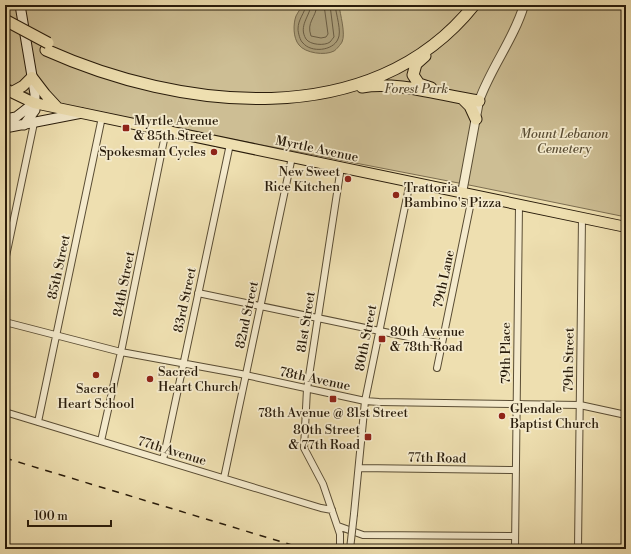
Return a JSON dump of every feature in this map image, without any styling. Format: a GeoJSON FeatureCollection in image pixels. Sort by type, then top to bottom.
{"type":"FeatureCollection","features":[{"type":"Feature","properties":{"kind":"highway"},"geometry":{"type":"LineString","coordinates":[[5,20],[47,47],[151,79],[225,91],[263,92],[314,87],[362,76],[406,55],[428,40],[449,22],[465,5]]}},
{"type":"Feature","properties":{"kind":"highway"},"geometry":{"type":"LineString","coordinates":[[474,5],[439,45],[418,62],[414,70],[414,78],[419,84],[424,86],[480,99]]}},
{"type":"Feature","properties":{"kind":"highway"},"geometry":{"type":"LineString","coordinates":[[338,90],[376,78],[398,67],[430,47],[454,27]]}},
{"type":"Feature","properties":{"kind":"highway"},"geometry":{"type":"LineString","coordinates":[[5,28],[47,47],[85,67],[164,89],[205,96],[244,99],[279,98],[306,96],[338,90],[374,86],[388,86],[462,98],[480,99]]}},
{"type":"Feature","properties":{"kind":"highway"},"geometry":{"type":"LineString","coordinates":[[462,98],[470,106],[476,119]]}},
{"type":"Feature","properties":{"kind":"main road"},"geometry":{"type":"LineString","coordinates":[[20,5],[34,89],[35,110],[24,124]]}},
{"type":"Feature","properties":{"kind":"main road"},"geometry":{"type":"LineString","coordinates":[[8,90],[23,86],[32,77]]}},
{"type":"Feature","properties":{"kind":"main road"},"geometry":{"type":"LineString","coordinates":[[32,77],[57,107]]}},
{"type":"Feature","properties":{"kind":"main road","name":"Myrtle Avenue"},"geometry":{"type":"LineString","coordinates":[[8,90],[34,103],[626,228]]}},
{"type":"Feature","properties":{"kind":"main road"},"geometry":{"type":"LineString","coordinates":[[5,119],[16,117],[34,103]]}},
{"type":"Feature","properties":{"kind":"main road"},"geometry":{"type":"LineString","coordinates":[[5,128],[84,113]]}},
{"type":"Feature","properties":{"kind":"street"},"geometry":{"type":"LineString","coordinates":[[466,194],[480,99],[512,38],[524,5]]}},
{"type":"Feature","properties":{"kind":"street","name":"85th Street"},"geometry":{"type":"LineString","coordinates":[[38,422],[102,117]]}},
{"type":"Feature","properties":{"kind":"street"},"geometry":{"type":"LineString","coordinates":[[5,261],[34,123]]}},
{"type":"Feature","properties":{"kind":"street","name":"84th Street"},"geometry":{"type":"LineString","coordinates":[[101,441],[121,352],[166,130]]}},
{"type":"Feature","properties":{"kind":"street","name":"83rd Street"},"geometry":{"type":"LineString","coordinates":[[163,460],[230,144]]}},
{"type":"Feature","properties":{"kind":"street","name":"82nd Street"},"geometry":{"type":"LineString","coordinates":[[224,478],[292,157]]}},
{"type":"Feature","properties":{"kind":"street","name":"81st Street"},"geometry":{"type":"LineString","coordinates":[[340,546],[338,526],[323,484],[304,448],[307,389],[341,167]]}},
{"type":"Feature","properties":{"kind":"street","name":"80th Street"},"geometry":{"type":"LineString","coordinates":[[350,549],[365,401],[378,331],[410,182]]}},
{"type":"Feature","properties":{"kind":"street","name":"79th Lane"},"geometry":{"type":"LineString","coordinates":[[437,368],[471,202],[466,194]]}},
{"type":"Feature","properties":{"kind":"street","name":"79th Place"},"geometry":{"type":"LineString","coordinates":[[515,549],[519,205]]}},
{"type":"Feature","properties":{"kind":"street","name":"79th Street"},"geometry":{"type":"LineString","coordinates":[[578,549],[582,218]]}},
{"type":"Feature","properties":{"kind":"street"},"geometry":{"type":"LineString","coordinates":[[198,293],[442,344]]}},
{"type":"Feature","properties":{"kind":"street","name":"78th Avenue"},"geometry":{"type":"LineString","coordinates":[[5,322],[121,352],[246,375],[365,401],[580,404],[626,415]]}},
{"type":"Feature","properties":{"kind":"street","name":"77th Avenue"},"geometry":{"type":"LineString","coordinates":[[5,412],[321,508],[332,510]]}},
{"type":"Feature","properties":{"kind":"street","name":"77th Road"},"geometry":{"type":"LineString","coordinates":[[359,468],[516,470]]}},
{"type":"Feature","properties":{"kind":"street"},"geometry":{"type":"LineString","coordinates":[[338,526],[363,535],[515,536]]}},
{"type":"Feature","properties":{"kind":"green space","name":"Forest Park"},"geometry":{"type":"Polygon","coordinates":[[[5,5],[626,5],[626,217],[102,114],[38,98],[5,82],[5,5]]]}},
{"type":"Feature","properties":{"kind":"water"},"geometry":{"type":"Polygon","coordinates":[[[303,5],[339,5],[343,38],[335,50],[330,53],[315,53],[302,48],[299,45],[294,31],[294,23],[296,16],[303,5]]]}},
{"type":"Feature","properties":{"kind":"railway"},"geometry":{"type":"LineString","coordinates":[[5,458],[305,549]]}},
{"type":"Feature","properties":{"kind":"place","name":"Myrtle Avenue & 85th Street"},"geometry":{"type":"Point","coordinates":[126,128]}},
{"type":"Feature","properties":{"kind":"place","name":"Spokesman Cycles"},"geometry":{"type":"Point","coordinates":[214,152]}},
{"type":"Feature","properties":{"kind":"place","name":"New Sweet Rice Kitchen"},"geometry":{"type":"Point","coordinates":[348,179]}},
{"type":"Feature","properties":{"kind":"place","name":"Trattoria Bambino's Pizza"},"geometry":{"type":"Point","coordinates":[396,195]}},
{"type":"Feature","properties":{"kind":"place","name":"80th Avenue & 78th Road"},"geometry":{"type":"Point","coordinates":[382,339]}},
{"type":"Feature","properties":{"kind":"place","name":"Sacred Heart School"},"geometry":{"type":"Point","coordinates":[96,375]}},
{"type":"Feature","properties":{"kind":"place","name":"Sacred Heart Church"},"geometry":{"type":"Point","coordinates":[150,379]}},
{"type":"Feature","properties":{"kind":"place","name":"78th Avenue @ 81st Street"},"geometry":{"type":"Point","coordinates":[333,399]}},
{"type":"Feature","properties":{"kind":"place","name":"Glendale Baptist Church"},"geometry":{"type":"Point","coordinates":[502,416]}},
{"type":"Feature","properties":{"kind":"place","name":"80th Street & 77th Road"},"geometry":{"type":"Point","coordinates":[368,437]}},
{"type":"Feature","properties":{"kind":"park label","name":"Mount Lebanon Cemetery"},"geometry":{"type":"Point","coordinates":[564,142]}}]}
